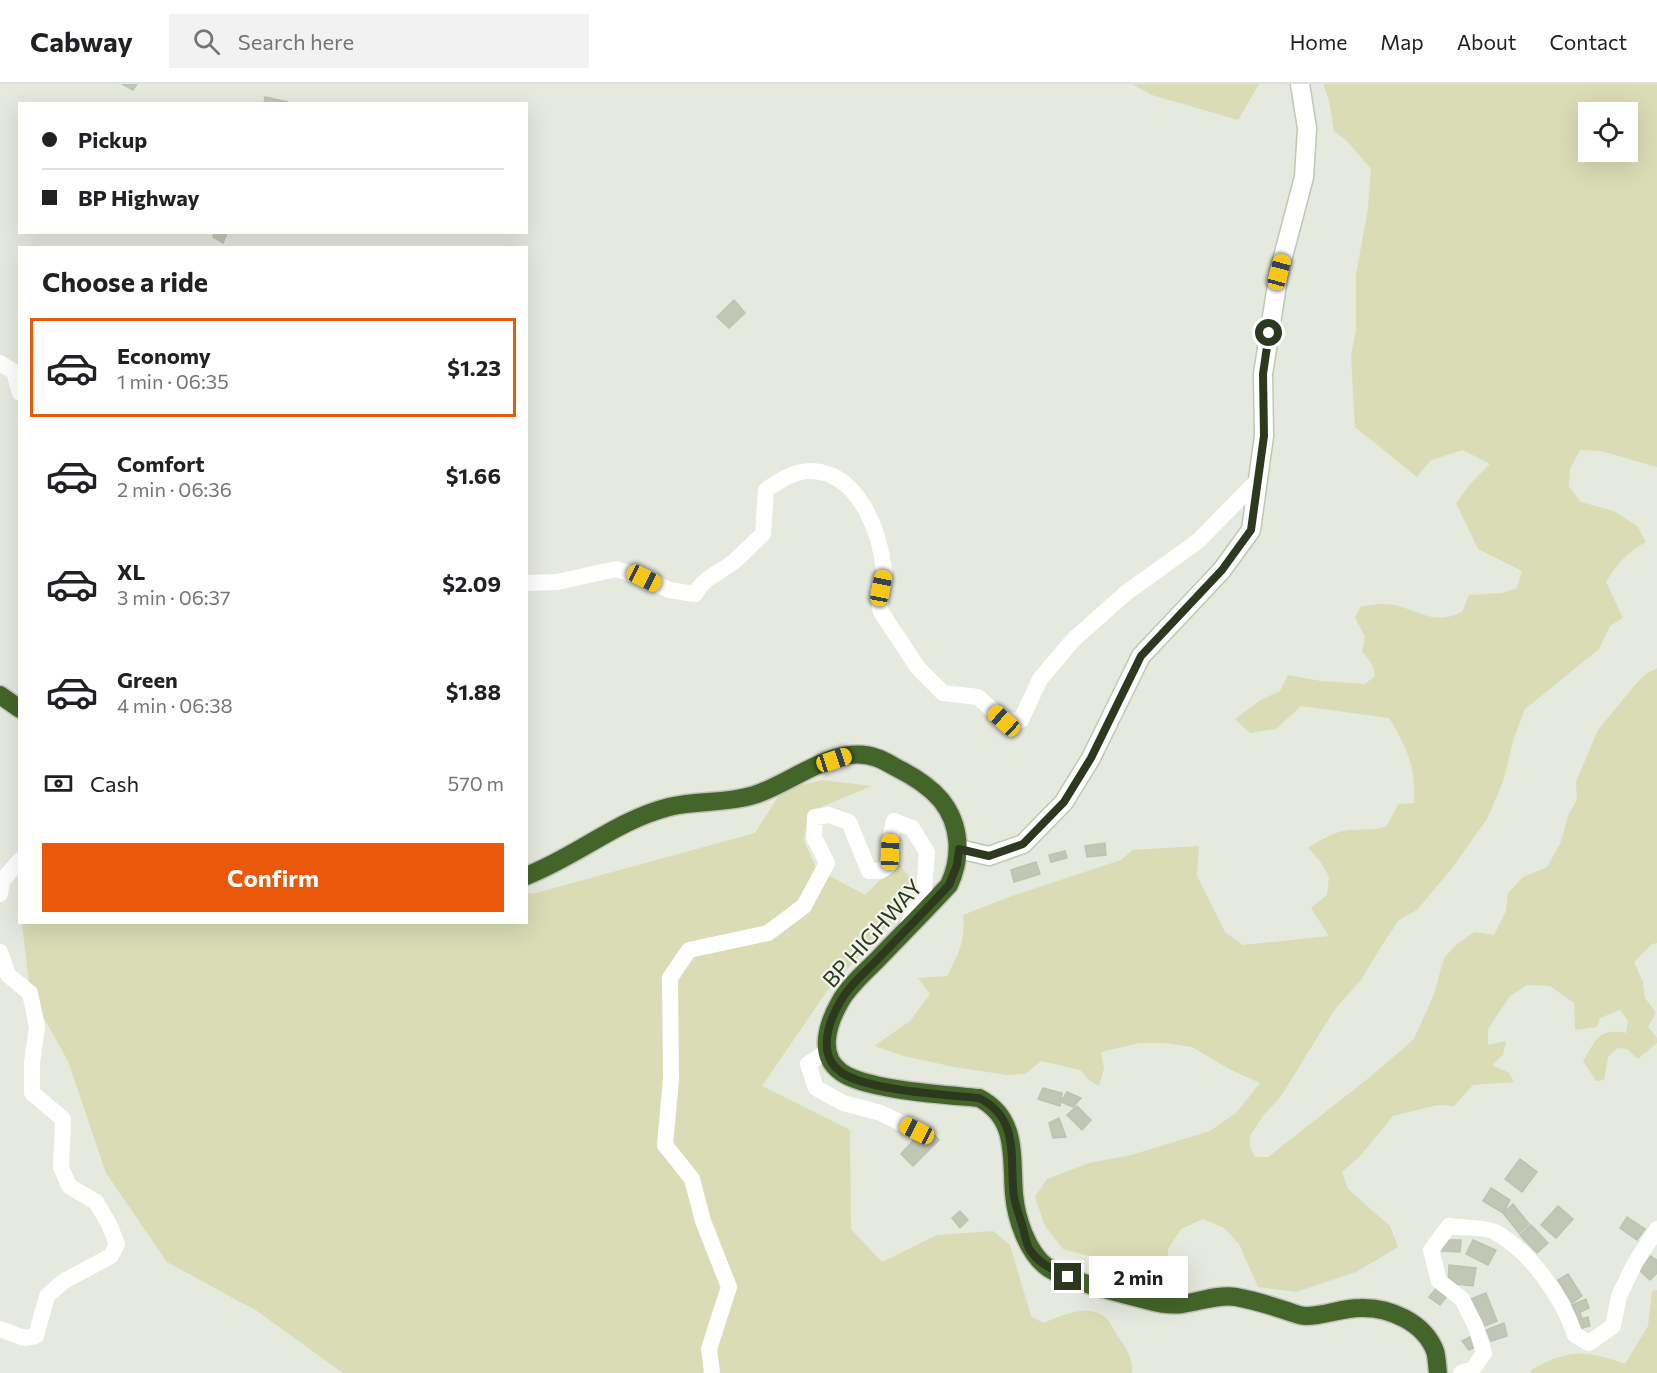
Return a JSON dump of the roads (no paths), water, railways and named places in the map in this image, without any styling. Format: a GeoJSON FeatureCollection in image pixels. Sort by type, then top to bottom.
{"type":"FeatureCollection","features":[{"type":"Feature","properties":{"kind":"highway"},"geometry":{"type":"LineString","coordinates":[[0,695],[18,708]]}},
{"type":"Feature","properties":{"kind":"highway","name":"BP HIGHWAY"},"geometry":{"type":"LineString","coordinates":[[528,875],[544,870],[607,833],[670,806],[738,800],[758,794],[821,764],[847,755],[862,754],[876,757],[907,773],[936,795],[952,818],[959,849],[957,865],[949,885],[841,999],[828,1026],[827,1051]]}},
{"type":"Feature","properties":{"kind":"highway"},"geometry":{"type":"LineString","coordinates":[[827,1051],[834,1066],[841,1073],[860,1081],[979,1098],[991,1104],[1007,1127],[1012,1149],[1014,1197],[1025,1238],[1030,1250],[1047,1267],[1068,1277],[1169,1305],[1181,1305],[1219,1297],[1234,1297],[1304,1316],[1360,1308],[1393,1313],[1420,1328],[1429,1340],[1435,1352],[1438,1373]]}},
{"type":"Feature","properties":{"kind":"street"},"geometry":{"type":"LineString","coordinates":[[959,849],[989,856],[1023,844],[1064,802],[1091,758],[1141,656],[1222,570],[1251,530],[1264,436],[1263,374],[1279,272],[1304,177],[1307,128],[1300,84]]}},
{"type":"Feature","properties":{"kind":"street"},"geometry":{"type":"LineString","coordinates":[[0,363],[14,372],[18,386]]}},
{"type":"Feature","properties":{"kind":"street"},"geometry":{"type":"LineString","coordinates":[[528,583],[556,582],[616,569],[644,578],[669,590],[695,594],[707,578],[731,563],[763,534],[766,490],[784,477],[810,470],[830,474],[846,485],[863,504],[873,526],[879,543],[884,574],[879,602],[881,612],[918,668],[943,693],[978,697],[1004,721],[1021,720],[1040,679],[1073,640],[1126,592],[1198,541],[1258,480]]}},
{"type":"Feature","properties":{"kind":"street"},"geometry":{"type":"LineString","coordinates":[[712,1373],[709,1349],[729,1287],[704,1221],[692,1179],[665,1145],[671,1079],[670,978],[689,950],[768,933],[804,906],[827,863],[814,837],[815,817],[829,814],[849,822],[869,871],[880,871],[889,865],[890,840],[894,821],[912,828],[927,852],[924,890],[905,931]]}},
{"type":"Feature","properties":{"kind":"street"},"geometry":{"type":"LineString","coordinates":[[0,894],[2,880],[18,862]]}},
{"type":"Feature","properties":{"kind":"street"},"geometry":{"type":"LineString","coordinates":[[0,952],[8,975],[30,993],[37,1027],[32,1062],[32,1093],[63,1119],[61,1167],[69,1186],[96,1202],[117,1244],[111,1256],[64,1281],[47,1296],[36,1336],[24,1338],[0,1329]]}},
{"type":"Feature","properties":{"kind":"street"},"geometry":{"type":"LineString","coordinates":[[827,1051],[808,1064],[816,1088],[843,1103],[881,1113],[917,1131]]}},
{"type":"Feature","properties":{"kind":"street"},"geometry":{"type":"LineString","coordinates":[[1461,1373],[1473,1369],[1484,1353],[1476,1327],[1462,1299],[1439,1281],[1431,1250],[1449,1226],[1494,1231],[1529,1258],[1569,1318],[1575,1335],[1589,1342],[1613,1326],[1619,1296],[1635,1263],[1657,1229]]}}]}
